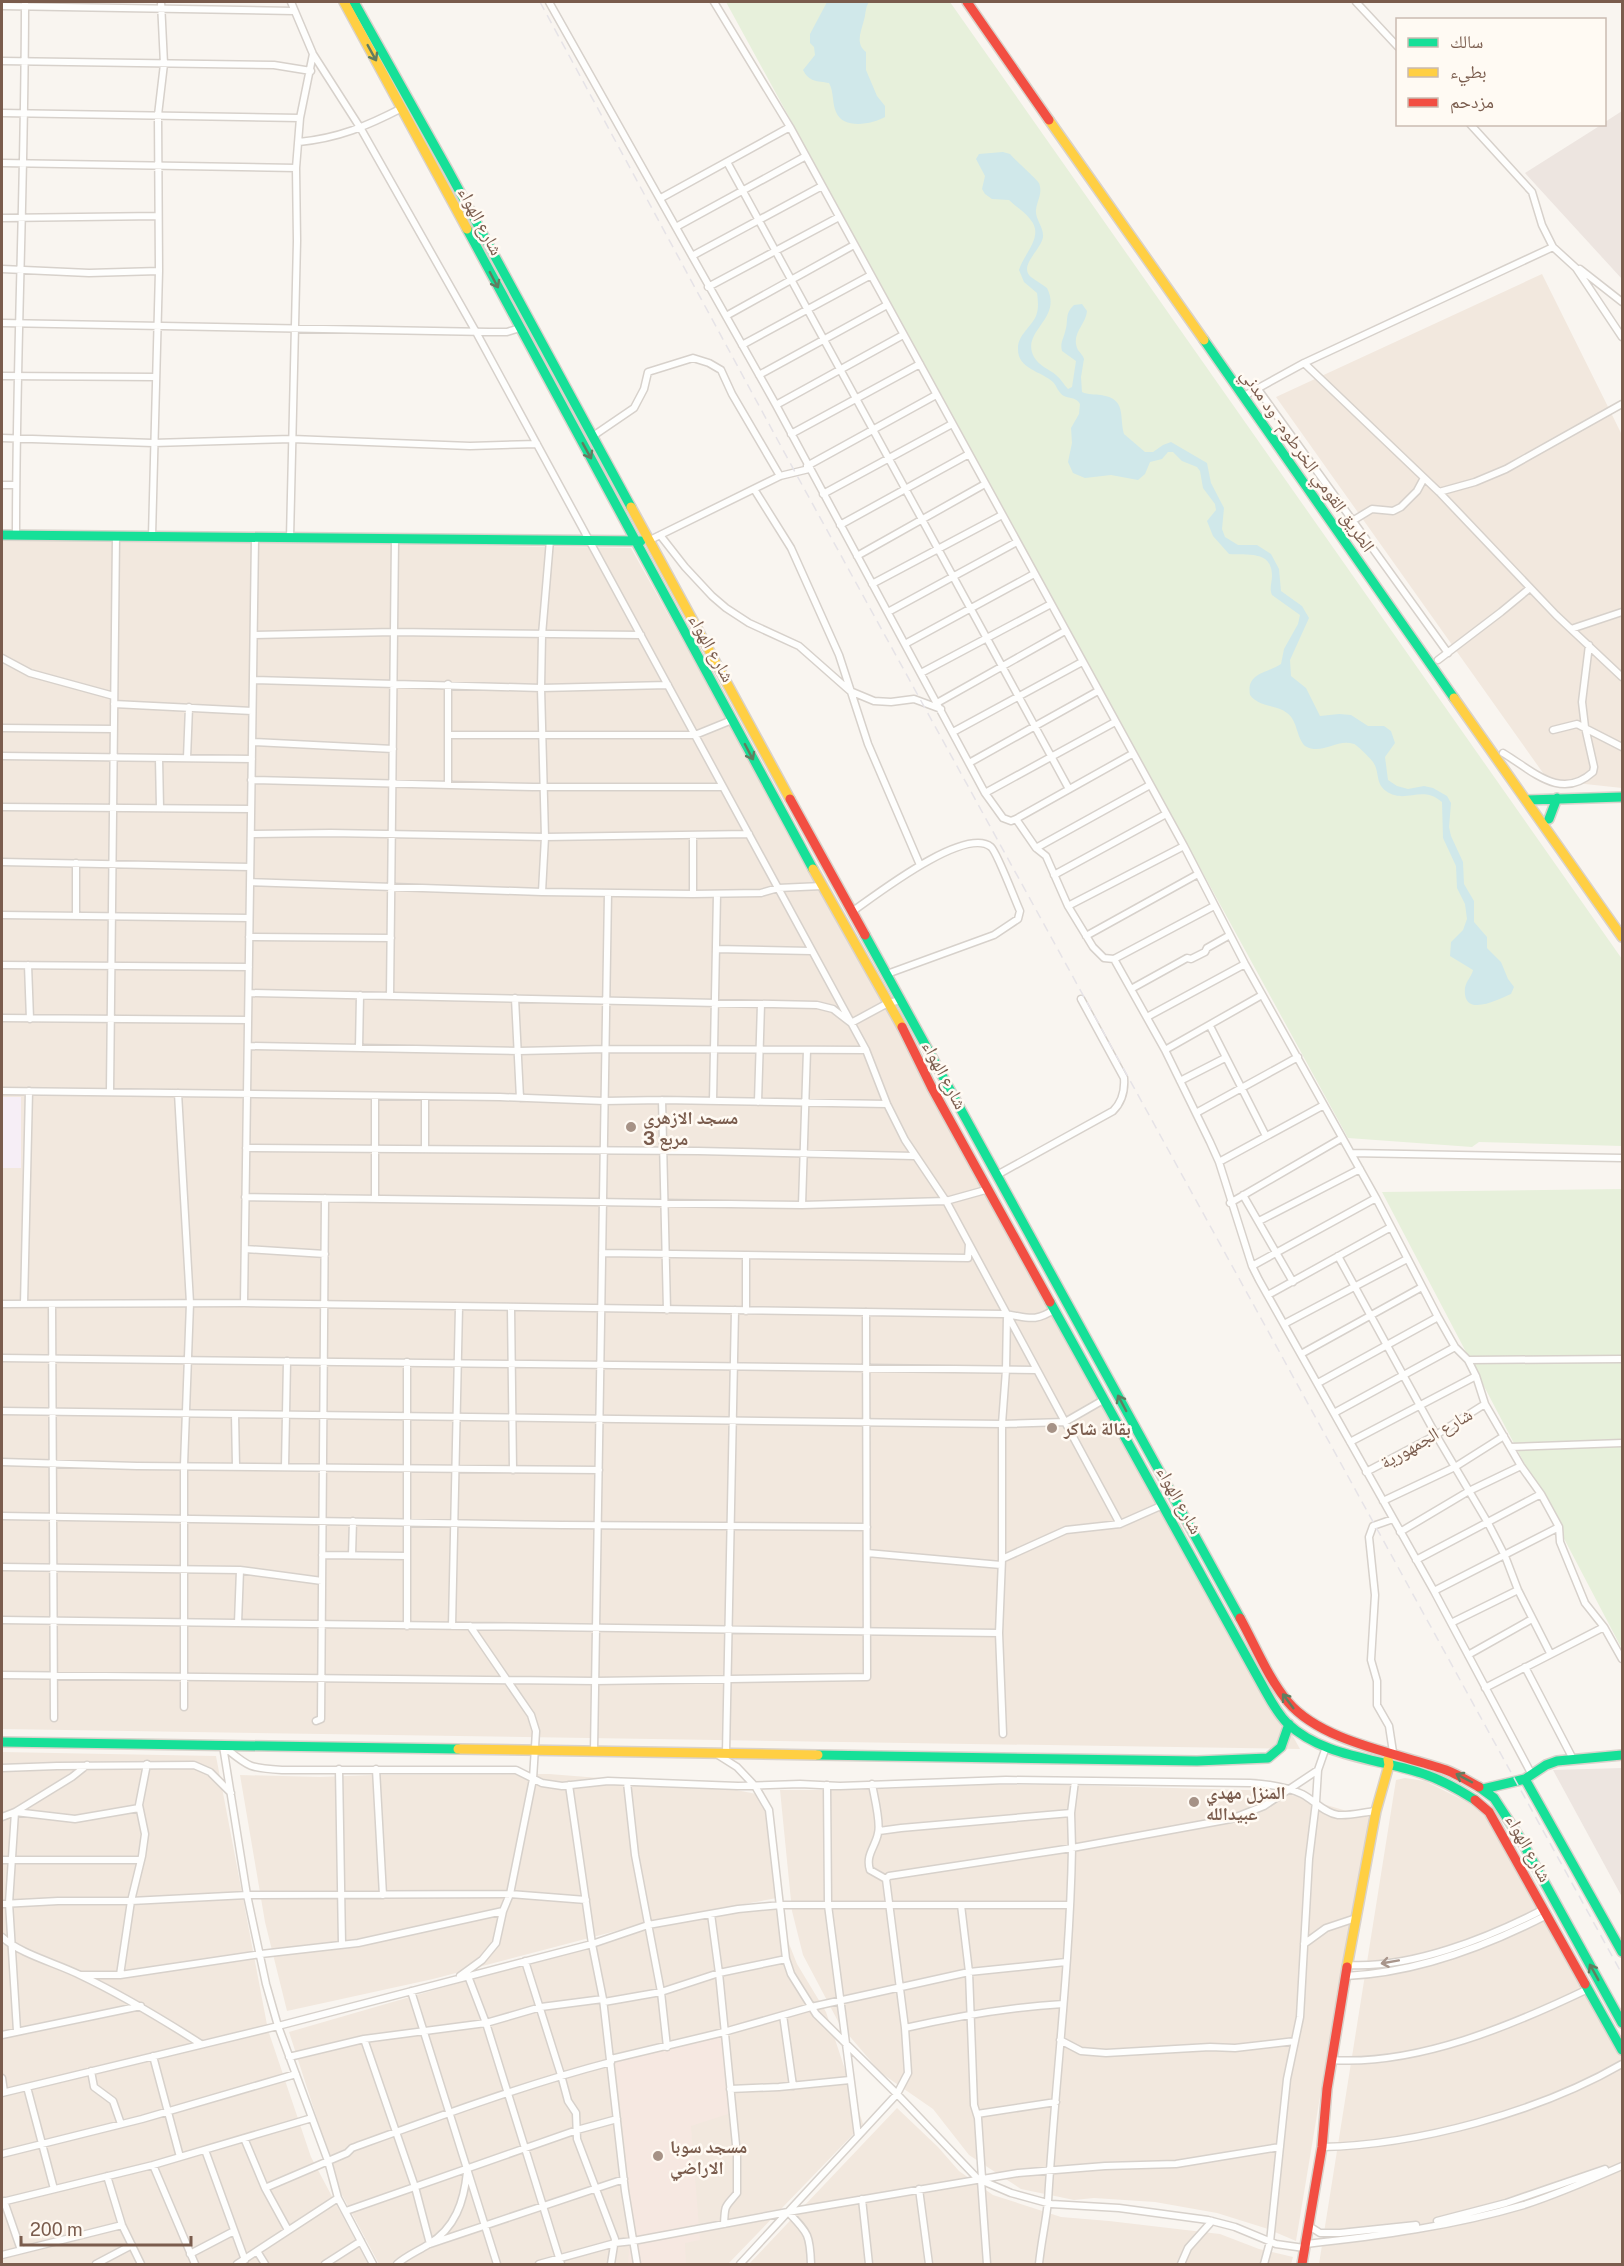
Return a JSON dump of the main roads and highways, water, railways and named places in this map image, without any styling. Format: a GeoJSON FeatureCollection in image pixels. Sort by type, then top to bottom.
{"type":"FeatureCollection","features":[{"type":"Feature","properties":{"kind":"main road","name":"شارع الهواء"},"geometry":{"type":"LineString","coordinates":[[344,2],[932,1088],[990,1189],[1266,1692],[1289,1724],[1312,1740],[1326,1747],[1421,1773],[1468,1794],[1489,1812],[1623,2050]]}},
{"type":"Feature","properties":{"kind":"main road","name":"شارع الهواء"},"geometry":{"type":"LineString","coordinates":[[354,2],[1287,1701],[1302,1716],[1326,1732],[1449,1771],[1483,1789],[1502,1808],[1520,1838],[1623,2023]]}},
{"type":"Feature","properties":{"kind":"main road","name":"الطريق القومي الخرطوم - ود مدني"},"geometry":{"type":"LineString","coordinates":[[967,2],[1250,392],[1531,799],[1623,937]]}},
{"type":"Feature","properties":{"kind":"main road","name":"الطريق القومي الخرطوم - ود مدني"},"geometry":{"type":"LineString","coordinates":[[976,2],[1503,753],[1531,799],[1549,819],[1623,924]]}},
{"type":"Feature","properties":{"kind":"main road"},"geometry":{"type":"LineString","coordinates":[[2,535],[650,540]]}},
{"type":"Feature","properties":{"kind":"main road"},"geometry":{"type":"LineString","coordinates":[[1531,799],[1623,796]]}},
{"type":"Feature","properties":{"kind":"main road"},"geometry":{"type":"LineString","coordinates":[[1549,819],[1557,798]]}},
{"type":"Feature","properties":{"kind":"main road"},"geometry":{"type":"LineString","coordinates":[[2,1742],[1197,1761],[1268,1758],[1281,1747],[1289,1724]]}},
{"type":"Feature","properties":{"kind":"main road"},"geometry":{"type":"LineString","coordinates":[[1302,2265],[1322,2147],[1331,2060],[1376,1811],[1389,1765],[1389,1751]]}},
{"type":"Feature","properties":{"kind":"main road"},"geometry":{"type":"LineString","coordinates":[[1483,1789],[1528,1777],[1551,1762],[1623,1755]]}},
{"type":"Feature","properties":{"kind":"main road"},"geometry":{"type":"LineString","coordinates":[[1528,1777],[1623,1952]]}},
{"type":"Feature","properties":{"kind":"water"},"geometry":{"type":"Polygon","coordinates":[[[827,2],[869,2],[860,41],[866,52],[866,70],[877,96],[885,106],[885,117],[880,120],[859,124],[840,118],[836,112],[829,83],[811,79],[803,70],[815,55],[814,47],[810,43],[810,34],[827,2]]]}},
{"type":"Feature","properties":{"kind":"water"},"geometry":{"type":"Polygon","coordinates":[[[1003,152],[1010,154],[1039,183],[1040,187],[1036,213],[1043,237],[1027,268],[1031,277],[1047,288],[1050,308],[1032,340],[1031,348],[1034,357],[1058,377],[1068,389],[1072,387],[1076,361],[1062,351],[1062,344],[1069,311],[1074,305],[1082,304],[1087,311],[1077,334],[1076,344],[1084,359],[1081,377],[1082,392],[1115,400],[1120,409],[1124,434],[1145,452],[1153,452],[1171,442],[1207,463],[1211,483],[1224,508],[1222,529],[1225,537],[1238,545],[1257,545],[1271,554],[1279,569],[1281,591],[1302,606],[1309,618],[1290,660],[1291,676],[1306,688],[1320,716],[1351,715],[1368,726],[1384,726],[1391,731],[1395,743],[1385,757],[1388,780],[1408,789],[1424,786],[1433,788],[1447,796],[1451,803],[1449,827],[1463,862],[1464,884],[1474,901],[1474,922],[1487,937],[1487,948],[1501,962],[1514,987],[1511,994],[1482,1004],[1469,1003],[1465,988],[1473,970],[1450,956],[1451,942],[1463,930],[1467,919],[1465,904],[1457,888],[1456,866],[1443,838],[1442,802],[1427,795],[1400,796],[1386,791],[1380,784],[1373,762],[1354,744],[1341,743],[1318,749],[1305,746],[1291,716],[1278,708],[1258,702],[1250,695],[1251,682],[1255,677],[1281,664],[1284,649],[1298,624],[1300,615],[1272,595],[1271,567],[1268,561],[1257,556],[1229,554],[1213,536],[1207,521],[1216,510],[1215,504],[1203,488],[1197,467],[1182,461],[1173,452],[1168,452],[1162,459],[1150,462],[1145,474],[1138,480],[1111,475],[1085,478],[1073,473],[1068,462],[1072,443],[1071,428],[1079,414],[1080,404],[1075,399],[1062,395],[1053,382],[1025,365],[1019,355],[1020,339],[1034,320],[1038,307],[1037,293],[1024,282],[1019,270],[1034,238],[1034,225],[1009,200],[992,199],[982,189],[985,176],[976,159],[979,154],[1003,152]]]}},
{"type":"Feature","properties":{"kind":"railway"},"geometry":{"type":"LineString","coordinates":[[540,2],[795,472],[1622,1974]]}},
{"type":"Feature","properties":{"kind":"place","name":"مسجد الازهري مربع 3"},"geometry":{"type":"Point","coordinates":[631,1127]}},
{"type":"Feature","properties":{"kind":"place","name":"بقالة شاكر"},"geometry":{"type":"Point","coordinates":[1052,1428]}},
{"type":"Feature","properties":{"kind":"place","name":"المنزل مهدي عبيدالله"},"geometry":{"type":"Point","coordinates":[1194,1802]}},
{"type":"Feature","properties":{"kind":"place","name":"مسجد سوبا الاراضي"},"geometry":{"type":"Point","coordinates":[658,2156]}}]}
